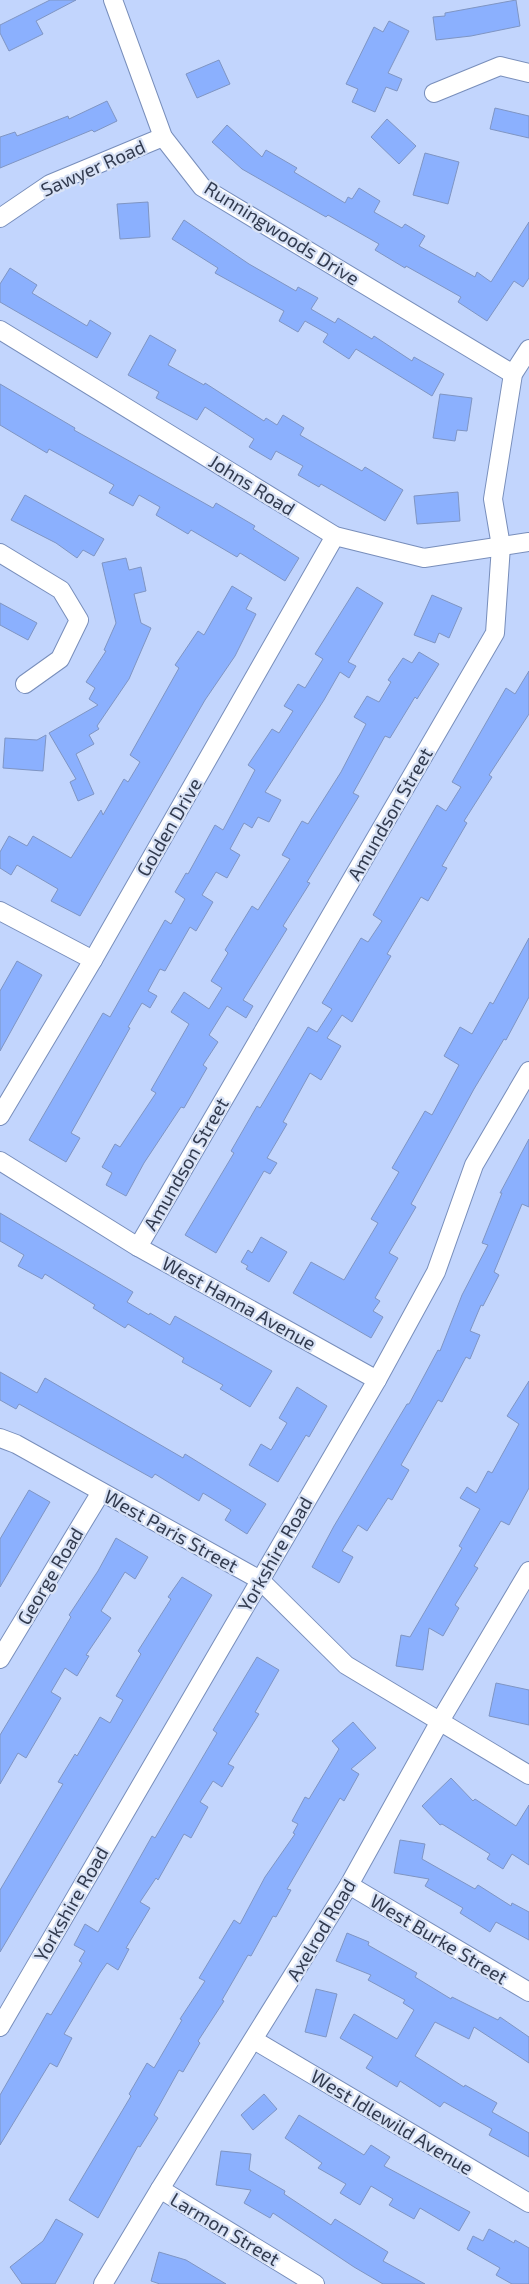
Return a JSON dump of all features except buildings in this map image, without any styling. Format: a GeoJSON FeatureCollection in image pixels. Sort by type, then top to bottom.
{"type":"FeatureCollection","features":[{"type":"Feature","properties":{"kind":"street","name":"Runningwoods Drive"},"geometry":{"type":"LineString","coordinates":[[113,0],[163,137],[202,187],[513,374]]}},
{"type":"Feature","properties":{"kind":"street"},"geometry":{"type":"LineString","coordinates":[[434,93],[500,66],[529,73]]}},
{"type":"Feature","properties":{"kind":"street","name":"Sawyer Road"},"geometry":{"type":"LineString","coordinates":[[0,218],[50,184],[163,137]]}},
{"type":"Feature","properties":{"kind":"street","name":"Johns Road"},"geometry":{"type":"LineString","coordinates":[[0,330],[335,536],[424,558],[529,542]]}},
{"type":"Feature","properties":{"kind":"street","name":"Amundson Street"},"geometry":{"type":"LineString","coordinates":[[138,1247],[495,633],[501,546],[493,499],[513,374],[529,349]]}},
{"type":"Feature","properties":{"kind":"street","name":"Golden Drive"},"geometry":{"type":"LineString","coordinates":[[0,1116],[92,960],[335,536]]}},
{"type":"Feature","properties":{"kind":"street"},"geometry":{"type":"LineString","coordinates":[[0,553],[61,590],[79,620],[60,659],[25,684]]}},
{"type":"Feature","properties":{"kind":"street"},"geometry":{"type":"LineString","coordinates":[[0,911],[92,960]]}},
{"type":"Feature","properties":{"kind":"street","name":"Yorkshire Road"},"geometry":{"type":"LineString","coordinates":[[0,2027],[377,1380],[436,1272],[474,1165],[529,1071]]}},
{"type":"Feature","properties":{"kind":"street","name":"West Hanna Avenue"},"geometry":{"type":"LineString","coordinates":[[0,1161],[138,1247],[377,1380]]}},
{"type":"Feature","properties":{"kind":"street","name":"West Paris Street"},"geometry":{"type":"LineString","coordinates":[[0,1438],[16,1444],[260,1580],[346,1665],[529,1775]]}},
{"type":"Feature","properties":{"kind":"street","name":"George Road"},"geometry":{"type":"LineString","coordinates":[[0,1659],[101,1492]]}},
{"type":"Feature","properties":{"kind":"street","name":"Axelrod Road"},"geometry":{"type":"LineString","coordinates":[[103,2284],[349,1886],[440,1722],[529,1571]]}},
{"type":"Feature","properties":{"kind":"street","name":"West Burke Street"},"geometry":{"type":"LineString","coordinates":[[349,1886],[529,1992]]}},
{"type":"Feature","properties":{"kind":"street","name":"West Idlewild Avenue"},"geometry":{"type":"LineString","coordinates":[[254,2040],[529,2203]]}},
{"type":"Feature","properties":{"kind":"street","name":"Larmon Street"},"geometry":{"type":"LineString","coordinates":[[160,2189],[315,2284]]}}]}
